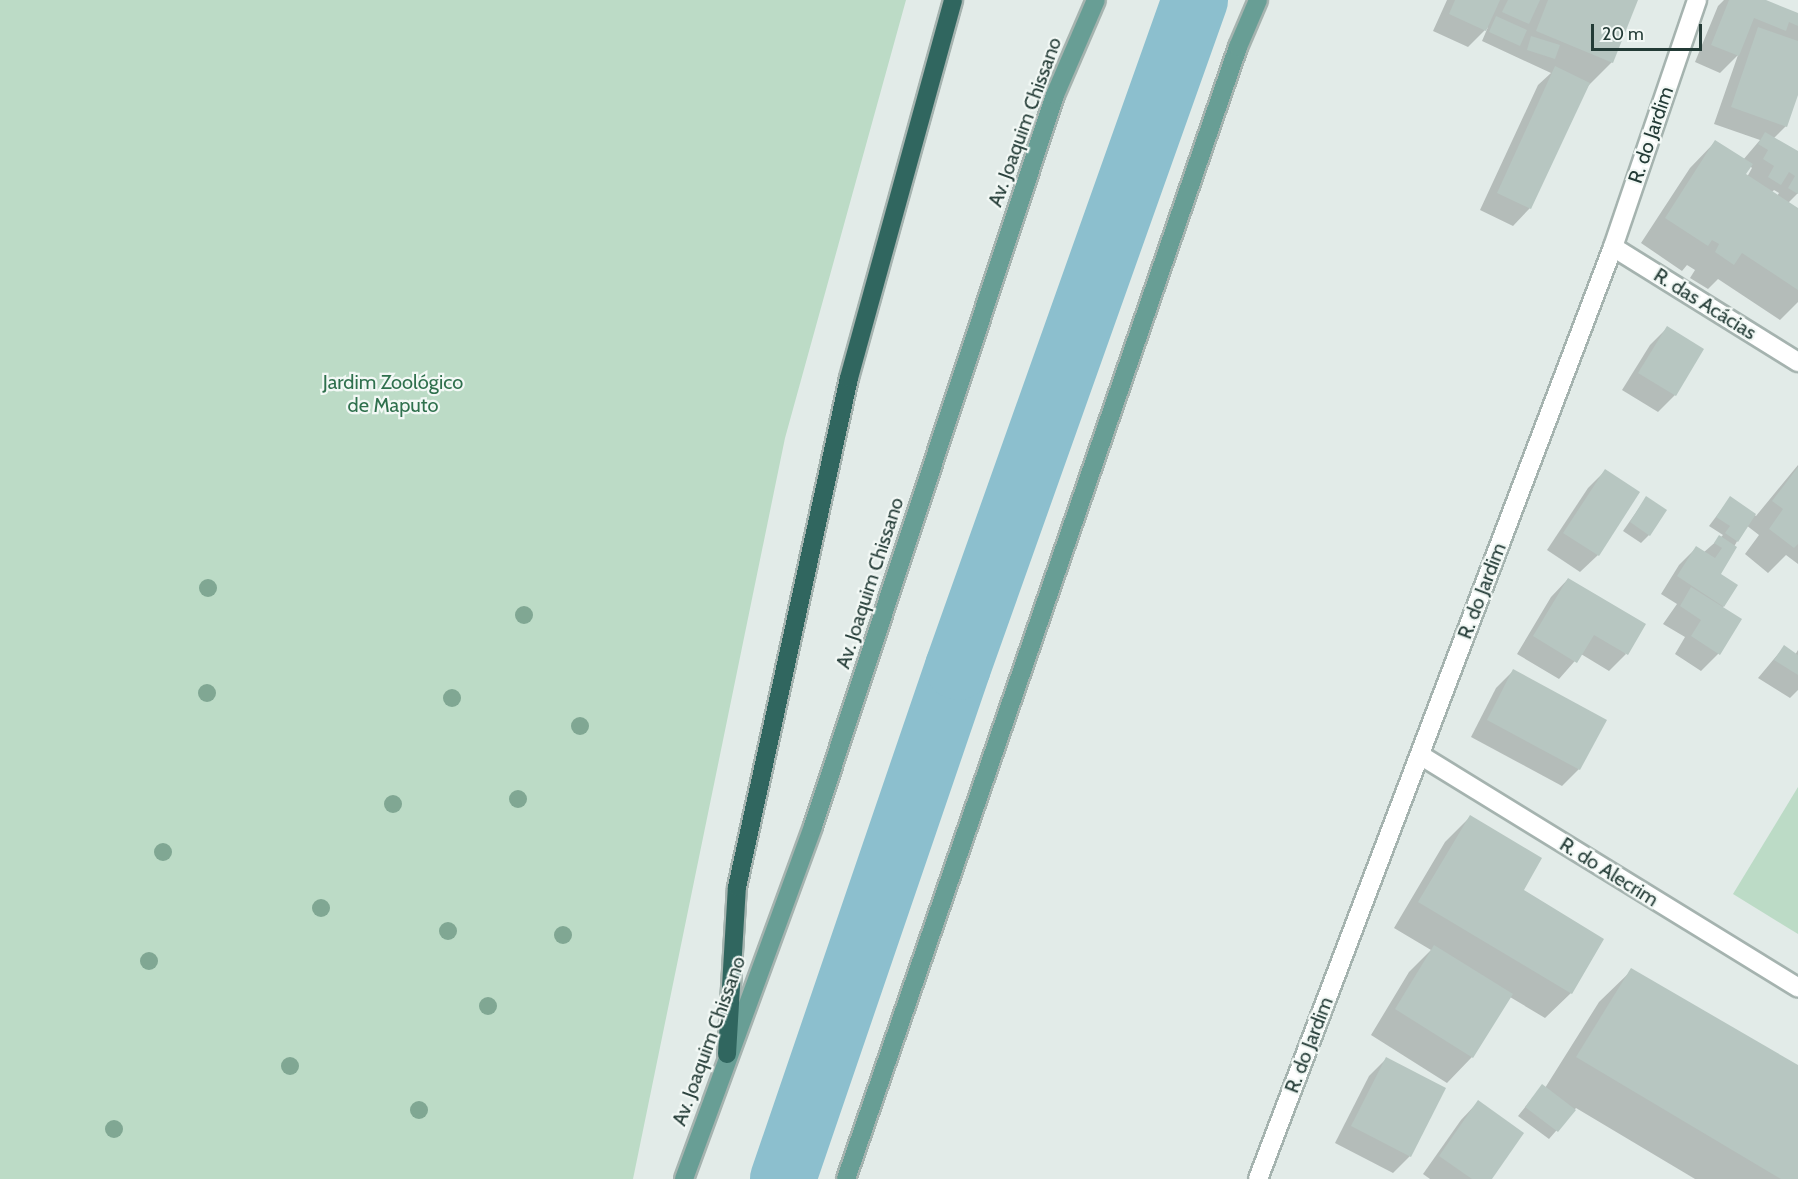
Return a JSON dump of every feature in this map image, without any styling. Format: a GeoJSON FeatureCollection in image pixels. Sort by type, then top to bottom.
{"type":"FeatureCollection","features":[{"type":"Feature","properties":{"kind":"highway"},"geometry":{"type":"LineString","coordinates":[[727,1054],[737,887],[849,378],[953,0]]}},
{"type":"Feature","properties":{"kind":"main road","name":"Av. Joaquim Chissano"},"geometry":{"type":"LineString","coordinates":[[684,1179],[727,1054],[813,826],[1055,95],[1096,0]]}},
{"type":"Feature","properties":{"kind":"main road"},"geometry":{"type":"LineString","coordinates":[[846,1179],[1238,47],[1258,0]]}},
{"type":"Feature","properties":{"kind":"street","name":"R. do Jardim"},"geometry":{"type":"LineString","coordinates":[[1258,1179],[1613,247],[1697,0]]}},
{"type":"Feature","properties":{"kind":"street","name":"R. das Acácias"},"geometry":{"type":"LineString","coordinates":[[1613,247],[1798,362]]}},
{"type":"Feature","properties":{"kind":"street","name":"R. do Alecrim"},"geometry":{"type":"LineString","coordinates":[[1420,756],[1798,988]]}},
{"type":"Feature","properties":{"kind":"green space","name":"Jardim Zoológico de Maputo"},"geometry":{"type":"Polygon","coordinates":[[[0,0],[906,0],[785,438],[633,1179],[0,1179],[0,0]]]}},
{"type":"Feature","properties":{"kind":"green space"},"geometry":{"type":"Polygon","coordinates":[[[1798,787],[1798,934],[1733,894],[1798,787]]]}},
{"type":"Feature","properties":{"kind":"building"},"geometry":{"type":"Polygon","coordinates":[[[1455,0],[1500,0],[1486,31],[1449,14],[1455,0]]]}},
{"type":"Feature","properties":{"kind":"building"},"geometry":{"type":"Polygon","coordinates":[[[1508,0],[1540,0],[1529,24],[1502,12],[1508,0]]]}},
{"type":"Feature","properties":{"kind":"building"},"geometry":{"type":"Polygon","coordinates":[[[1548,0],[1638,0],[1613,63],[1536,31],[1548,0]]]}},
{"type":"Feature","properties":{"kind":"building"},"geometry":{"type":"Polygon","coordinates":[[[1729,0],[1766,0],[1798,13],[1798,26],[1789,22],[1786,31],[1754,18],[1739,56],[1711,45],[1729,0]]]}},
{"type":"Feature","properties":{"kind":"building"},"geometry":{"type":"Polygon","coordinates":[[[1496,16],[1527,30],[1520,46],[1489,32],[1496,16]]]}},
{"type":"Feature","properties":{"kind":"building"},"geometry":{"type":"Polygon","coordinates":[[[1758,27],[1798,41],[1798,95],[1787,127],[1731,107],[1758,27]]]}},
{"type":"Feature","properties":{"kind":"building"},"geometry":{"type":"Polygon","coordinates":[[[1531,36],[1560,45],[1555,59],[1527,50],[1531,36]]]}},
{"type":"Feature","properties":{"kind":"building"},"geometry":{"type":"Polygon","coordinates":[[[1555,66],[1590,83],[1531,209],[1497,193],[1555,66]]]}},
{"type":"Feature","properties":{"kind":"building"},"geometry":{"type":"Polygon","coordinates":[[[1765,132],[1798,151],[1798,194],[1788,188],[1795,176],[1789,172],[1781,185],[1768,177],[1774,166],[1763,159],[1768,150],[1758,144],[1765,132]]]}},
{"type":"Feature","properties":{"kind":"building"},"geometry":{"type":"Polygon","coordinates":[[[1715,140],[1753,164],[1746,174],[1798,208],[1798,290],[1742,253],[1734,265],[1715,252],[1719,244],[1712,240],[1708,246],[1665,218],[1715,140]]]}},
{"type":"Feature","properties":{"kind":"building"},"geometry":{"type":"Polygon","coordinates":[[[1667,326],[1704,349],[1676,396],[1638,373],[1667,326]]]}},
{"type":"Feature","properties":{"kind":"building"},"geometry":{"type":"Polygon","coordinates":[[[1798,467],[1798,544],[1794,548],[1769,529],[1783,509],[1772,501],[1798,467]]]}},
{"type":"Feature","properties":{"kind":"building"},"geometry":{"type":"Polygon","coordinates":[[[1605,469],[1640,492],[1599,556],[1563,533],[1605,469]]]}},
{"type":"Feature","properties":{"kind":"building"},"geometry":{"type":"Polygon","coordinates":[[[1646,496],[1667,510],[1650,536],[1630,522],[1646,496]]]}},
{"type":"Feature","properties":{"kind":"building"},"geometry":{"type":"Polygon","coordinates":[[[1730,496],[1756,514],[1738,542],[1725,533],[1730,526],[1716,517],[1730,496]]]}},
{"type":"Feature","properties":{"kind":"building"},"geometry":{"type":"Polygon","coordinates":[[[1719,535],[1737,547],[1721,574],[1738,585],[1724,607],[1677,576],[1696,546],[1715,558],[1722,548],[1714,543],[1719,535]]]}},
{"type":"Feature","properties":{"kind":"building"},"geometry":{"type":"Polygon","coordinates":[[[1568,578],[1646,624],[1628,655],[1594,635],[1577,663],[1533,636],[1568,578]]]}},
{"type":"Feature","properties":{"kind":"building"},"geometry":{"type":"Polygon","coordinates":[[[1691,587],[1742,619],[1720,655],[1691,636],[1701,620],[1680,606],[1691,587]]]}},
{"type":"Feature","properties":{"kind":"building"},"geometry":{"type":"Polygon","coordinates":[[[1784,645],[1798,655],[1798,675],[1774,660],[1784,645]]]}},
{"type":"Feature","properties":{"kind":"building"},"geometry":{"type":"Polygon","coordinates":[[[1513,669],[1607,720],[1580,770],[1487,720],[1513,669]]]}},
{"type":"Feature","properties":{"kind":"building"},"geometry":{"type":"Polygon","coordinates":[[[1470,815],[1542,858],[1524,890],[1604,939],[1572,994],[1418,902],[1470,815]]]}},
{"type":"Feature","properties":{"kind":"building"},"geometry":{"type":"Polygon","coordinates":[[[1434,945],[1513,994],[1473,1058],[1395,1009],[1434,945]]]}},
{"type":"Feature","properties":{"kind":"building"},"geometry":{"type":"Polygon","coordinates":[[[1631,968],[1798,1065],[1798,1179],[1781,1179],[1576,1057],[1631,968]]]}},
{"type":"Feature","properties":{"kind":"building"},"geometry":{"type":"Polygon","coordinates":[[[1386,1057],[1446,1088],[1411,1157],[1351,1126],[1386,1057]]]}},
{"type":"Feature","properties":{"kind":"building"},"geometry":{"type":"Polygon","coordinates":[[[1542,1084],[1576,1110],[1558,1132],[1525,1107],[1542,1084]]]}},
{"type":"Feature","properties":{"kind":"building"},"geometry":{"type":"Polygon","coordinates":[[[1478,1100],[1524,1133],[1492,1179],[1472,1179],[1439,1156],[1478,1100]]]}},
{"type":"Feature","properties":{"kind":"waterway"},"geometry":{"type":"LineString","coordinates":[[783,1179],[958,667],[1195,0]]}}]}
